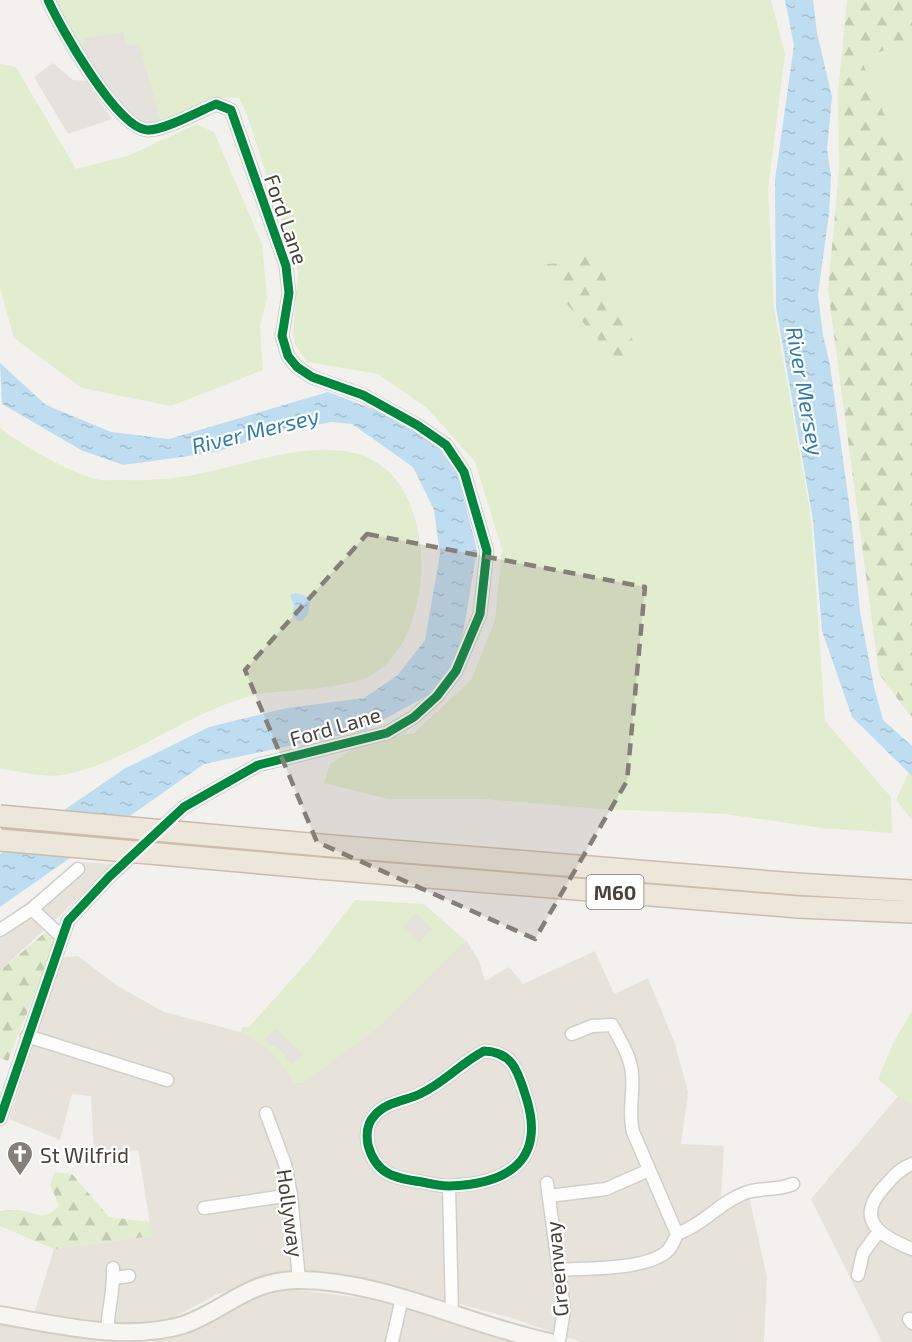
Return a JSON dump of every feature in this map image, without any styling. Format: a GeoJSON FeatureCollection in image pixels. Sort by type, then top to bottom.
{"type":"FeatureCollection","features":[{"type":"Feature","properties":{"kind":"highway","name":"M60"},"geometry":{"type":"LineString","coordinates":[[0,816],[320,845],[772,882],[912,891]]}},
{"type":"Feature","properties":{"kind":"highway","name":"M60"},"geometry":{"type":"LineString","coordinates":[[0,840],[798,907],[912,912]]}},
{"type":"Feature","properties":{"kind":"main road"},"geometry":{"type":"LineString","coordinates":[[0,1315],[80,1336],[107,1332],[148,1338],[184,1325],[251,1290],[274,1282],[299,1280],[330,1282],[402,1298],[549,1342]]}},
{"type":"Feature","properties":{"kind":"street","name":"Ford Lane"},"geometry":{"type":"LineString","coordinates":[[0,1119],[68,921],[109,877],[184,807],[258,765],[387,733],[414,717],[437,696],[456,671],[480,614],[487,551],[464,472],[446,445],[363,395],[312,377],[297,367],[288,356],[282,336],[289,293],[286,266],[231,110],[216,104],[150,130],[138,129],[124,118],[59,27],[48,0]]}},
{"type":"Feature","properties":{"kind":"street"},"geometry":{"type":"LineString","coordinates":[[0,930],[32,909],[78,869]]}},
{"type":"Feature","properties":{"kind":"street"},"geometry":{"type":"LineString","coordinates":[[32,909],[62,937]]}},
{"type":"Feature","properties":{"kind":"street"},"geometry":{"type":"LineString","coordinates":[[572,1034],[592,1026],[612,1026],[620,1041],[632,1073],[630,1117],[649,1170],[677,1234]]}},
{"type":"Feature","properties":{"kind":"street"},"geometry":{"type":"LineString","coordinates":[[27,1036],[167,1080]]}},
{"type":"Feature","properties":{"kind":"street"},"geometry":{"type":"LineString","coordinates":[[484,1052],[500,1054],[513,1062],[517,1070],[533,1124],[531,1143],[522,1160],[504,1175],[449,1186],[395,1179],[384,1173],[373,1160],[368,1143],[369,1123],[379,1110],[422,1094],[474,1057],[484,1052]]}},
{"type":"Feature","properties":{"kind":"street","name":"Hollyway"},"geometry":{"type":"LineString","coordinates":[[266,1113],[285,1164],[291,1195],[299,1280]]}},
{"type":"Feature","properties":{"kind":"street"},"geometry":{"type":"LineString","coordinates":[[912,1164],[898,1170],[872,1204],[869,1214],[872,1223],[879,1231],[912,1249]]}},
{"type":"Feature","properties":{"kind":"street","name":"Greenway"},"geometry":{"type":"LineString","coordinates":[[549,1196],[606,1189],[649,1170]]}},
{"type":"Feature","properties":{"kind":"street","name":"Greenway"},"geometry":{"type":"LineString","coordinates":[[547,1183],[564,1309],[549,1342]]}},
{"type":"Feature","properties":{"kind":"street"},"geometry":{"type":"LineString","coordinates":[[560,1270],[623,1265],[655,1258],[671,1247],[677,1234],[699,1225],[738,1196],[757,1190],[778,1191],[793,1184]]}},
{"type":"Feature","properties":{"kind":"street"},"geometry":{"type":"LineString","coordinates":[[449,1186],[452,1314]]}},
{"type":"Feature","properties":{"kind":"street"},"geometry":{"type":"LineString","coordinates":[[204,1208],[291,1195]]}},
{"type":"Feature","properties":{"kind":"street"},"geometry":{"type":"LineString","coordinates":[[858,1275],[863,1253],[879,1231]]}},
{"type":"Feature","properties":{"kind":"street"},"geometry":{"type":"LineString","coordinates":[[107,1332],[114,1273],[129,1276]]}},
{"type":"Feature","properties":{"kind":"street"},"geometry":{"type":"LineString","coordinates":[[392,1342],[402,1298]]}},
{"type":"Feature","properties":{"kind":"highlighted area"},"geometry":{"type":"Polygon","coordinates":[[[367,534],[645,587],[627,781],[535,939],[317,842],[245,670],[367,534]]]}},
{"type":"Feature","properties":{"kind":"shaded area"},"geometry":{"type":"Polygon","coordinates":[[[123,32],[126,46],[139,44],[161,123],[151,126],[135,123],[104,85],[83,49],[84,38],[123,32]]]}},
{"type":"Feature","properties":{"kind":"shaded area"},"geometry":{"type":"Polygon","coordinates":[[[53,63],[73,80],[86,81],[112,119],[68,134],[34,77],[53,63]]]}},
{"type":"Feature","properties":{"kind":"shaded area"},"geometry":{"type":"Polygon","coordinates":[[[82,862],[115,864],[0,971],[0,922],[82,862]]]}},
{"type":"Feature","properties":{"kind":"shaded area"},"geometry":{"type":"Polygon","coordinates":[[[416,913],[432,929],[419,942],[403,926],[416,913]]]}},
{"type":"Feature","properties":{"kind":"shaded area"},"geometry":{"type":"Polygon","coordinates":[[[466,940],[479,961],[485,981],[509,967],[523,984],[595,951],[614,994],[648,978],[675,1044],[688,1092],[681,1144],[724,1146],[720,1213],[749,1196],[767,1277],[764,1342],[581,1342],[515,1319],[434,1297],[328,1273],[285,1272],[215,1295],[157,1327],[104,1328],[34,1314],[54,1249],[152,1236],[138,1150],[94,1156],[91,1096],[72,1094],[60,1140],[9,1119],[61,960],[65,957],[78,956],[116,985],[164,1012],[241,1032],[271,1051],[297,1083],[303,1082],[379,1026],[466,940]]]}},
{"type":"Feature","properties":{"kind":"shaded area"},"geometry":{"type":"Polygon","coordinates":[[[276,1028],[303,1054],[292,1065],[281,1050],[264,1041],[276,1028]]]}},
{"type":"Feature","properties":{"kind":"shaded area"},"geometry":{"type":"Polygon","coordinates":[[[900,1094],[912,1102],[912,1342],[882,1342],[811,1199],[900,1094]]]}},
{"type":"Feature","properties":{"kind":"shaded area"},"geometry":{"type":"Polygon","coordinates":[[[291,1289],[386,1301],[521,1342],[152,1342],[151,1338],[187,1328],[265,1295],[291,1289]]]}},
{"type":"Feature","properties":{"kind":"shaded area"},"geometry":{"type":"Polygon","coordinates":[[[0,1323],[71,1336],[143,1342],[0,1342],[0,1323]]]}},
{"type":"Feature","properties":{"kind":"green space"},"geometry":{"type":"Polygon","coordinates":[[[48,0],[771,0],[785,54],[768,190],[774,308],[811,517],[825,721],[891,797],[892,833],[822,828],[725,814],[602,809],[485,799],[388,799],[324,783],[330,764],[364,742],[414,733],[471,680],[495,621],[502,549],[475,462],[427,408],[378,374],[307,362],[295,345],[293,332],[298,272],[246,112],[239,98],[209,102],[161,123],[112,97],[48,0]]]}},
{"type":"Feature","properties":{"kind":"green space"},"geometry":{"type":"Polygon","coordinates":[[[847,0],[912,0],[912,40],[861,59],[912,181],[912,718],[879,674],[828,290],[839,170],[838,93],[847,0]]]}},
{"type":"Feature","properties":{"kind":"green space"},"geometry":{"type":"Polygon","coordinates":[[[912,40],[912,181],[861,59],[912,40]]]}},
{"type":"Feature","properties":{"kind":"green space"},"geometry":{"type":"Polygon","coordinates":[[[0,64],[16,67],[76,169],[130,155],[197,124],[214,132],[262,244],[267,298],[260,326],[263,370],[171,406],[82,388],[14,338],[0,288],[0,64]]]}},
{"type":"Feature","properties":{"kind":"green space"},"geometry":{"type":"Polygon","coordinates":[[[598,251],[614,306],[637,348],[621,366],[533,265],[563,263],[598,251]]]}},
{"type":"Feature","properties":{"kind":"green space"},"geometry":{"type":"Polygon","coordinates":[[[0,428],[58,464],[101,480],[150,480],[179,477],[295,452],[345,451],[368,457],[387,470],[403,490],[414,514],[420,543],[421,572],[417,602],[409,629],[396,653],[378,671],[365,678],[333,686],[247,697],[200,715],[131,751],[85,770],[55,776],[0,769],[0,428]]]}},
{"type":"Feature","properties":{"kind":"green space"},"geometry":{"type":"Polygon","coordinates":[[[908,773],[912,776],[912,820],[896,800],[908,773]]]}},
{"type":"Feature","properties":{"kind":"green space"},"geometry":{"type":"Polygon","coordinates":[[[355,900],[424,904],[466,941],[379,1026],[303,1082],[295,1083],[271,1051],[241,1032],[243,1027],[249,1027],[310,959],[355,900]]]}},
{"type":"Feature","properties":{"kind":"green space"},"geometry":{"type":"Polygon","coordinates":[[[47,931],[56,940],[8,1061],[0,1058],[0,971],[47,931]]]}},
{"type":"Feature","properties":{"kind":"green space"},"geometry":{"type":"Polygon","coordinates":[[[912,1011],[912,1104],[896,1095],[878,1079],[893,1043],[912,1011]]]}},
{"type":"Feature","properties":{"kind":"green space"},"geometry":{"type":"Polygon","coordinates":[[[55,1172],[72,1174],[109,1217],[150,1222],[153,1236],[54,1249],[0,1226],[0,1211],[21,1210],[46,1215],[59,1206],[50,1184],[55,1172]]]}},
{"type":"Feature","properties":{"kind":"water","name":"River Mersey"},"geometry":{"type":"Polygon","coordinates":[[[785,0],[813,0],[817,33],[832,97],[827,149],[831,176],[829,214],[818,294],[852,525],[860,612],[874,687],[883,720],[912,746],[912,776],[852,717],[822,631],[813,520],[776,307],[775,180],[794,45],[785,0]]]}},
{"type":"Feature","properties":{"kind":"water","name":"River Mersey"},"geometry":{"type":"Polygon","coordinates":[[[0,363],[46,405],[111,432],[169,439],[328,392],[406,422],[441,451],[458,476],[477,550],[463,634],[450,668],[428,695],[365,730],[204,764],[0,907],[0,854],[124,769],[209,727],[287,708],[364,698],[398,675],[425,640],[440,554],[434,510],[413,467],[352,424],[332,422],[282,430],[217,452],[123,465],[81,450],[2,404],[0,363]]]}},
{"type":"Feature","properties":{"kind":"water"},"geometry":{"type":"Polygon","coordinates":[[[296,593],[306,596],[310,602],[308,614],[302,621],[298,621],[292,615],[294,606],[290,595],[296,593]]]}},
{"type":"Feature","properties":{"kind":"cycle path"},"geometry":{"type":"LineString","coordinates":[[0,1119],[68,921],[109,877],[184,807],[258,765],[387,733],[414,717],[437,696],[456,671],[480,614],[487,551],[464,472],[446,445],[417,425],[363,395],[312,377],[297,367],[288,356],[282,336],[289,293],[286,266],[231,110],[216,104],[162,127],[147,130],[135,125],[121,113],[91,74],[48,0]]}},
{"type":"Feature","properties":{"kind":"cycle path"},"geometry":{"type":"LineString","coordinates":[[484,1051],[502,1055],[513,1065],[526,1097],[531,1119],[531,1137],[526,1152],[518,1164],[505,1174],[489,1180],[449,1186],[403,1179],[381,1169],[367,1141],[372,1118],[390,1104],[429,1089],[484,1051]]}},
{"type":"Feature","properties":{"kind":"place","name":"St Wilfrid"},"geometry":{"type":"Point","coordinates":[20,1177]}}]}
